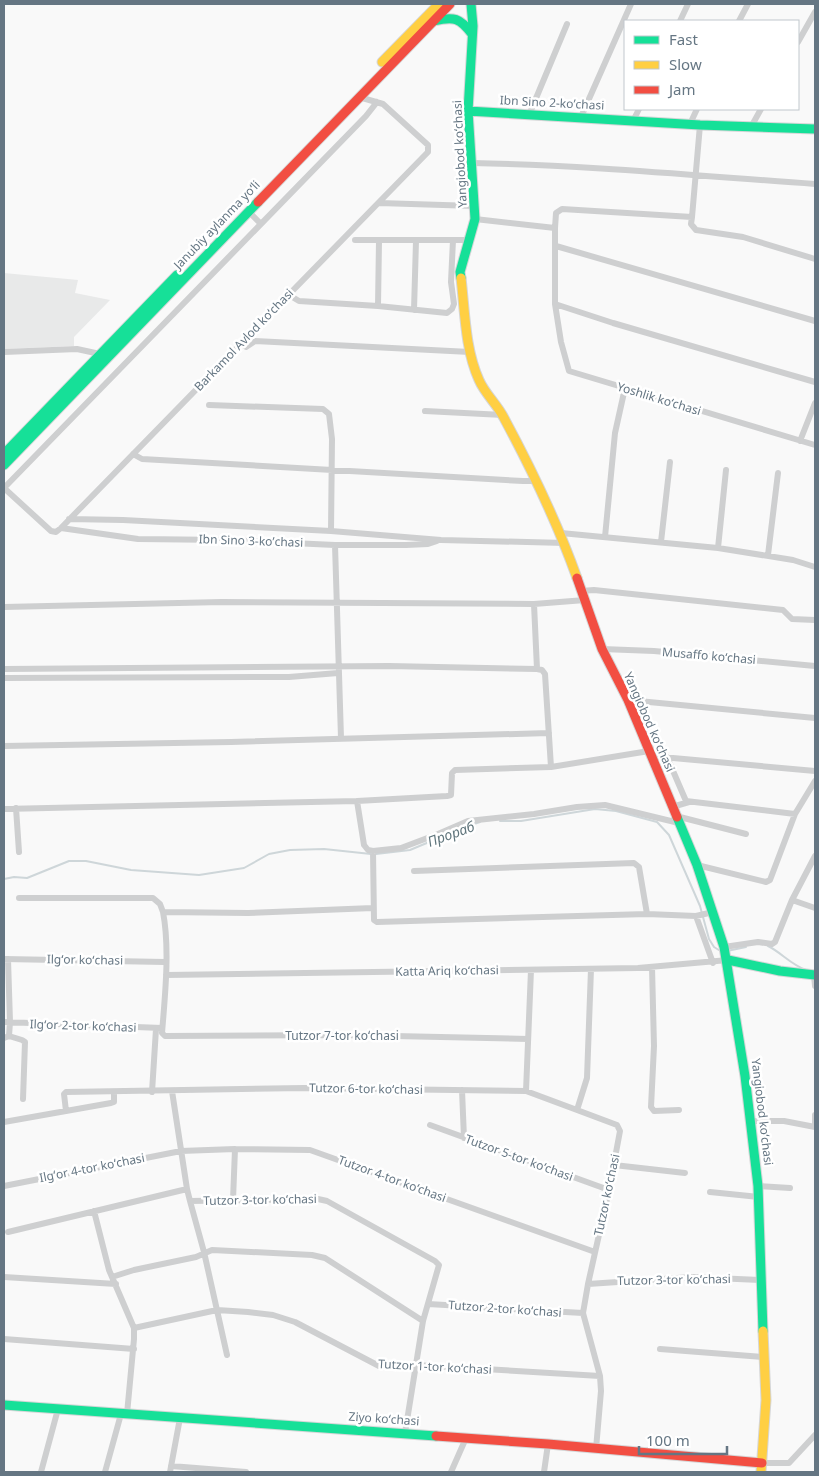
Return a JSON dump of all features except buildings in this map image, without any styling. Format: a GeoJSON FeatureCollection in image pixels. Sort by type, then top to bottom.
{"type":"FeatureCollection","features":[{"type":"Feature","properties":{"kind":"main road","name":"Janubiy aylanma yoʻli"},"geometry":{"type":"LineString","coordinates":[[4,454],[439,4]]}},
{"type":"Feature","properties":{"kind":"main road","name":"Janubiy aylanma yoʻli"},"geometry":{"type":"LineString","coordinates":[[4,465],[450,4]]}},
{"type":"Feature","properties":{"kind":"main road","name":"Yangiobod koʻchasi"},"geometry":{"type":"LineString","coordinates":[[470,4],[472,30],[468,111],[476,206],[475,219],[460,272],[470,352],[479,381],[504,415],[561,533],[602,649],[628,700],[697,865],[728,960],[745,1076],[759,1197],[760,1280],[766,1400],[761,1467]]}},
{"type":"Feature","properties":{"kind":"main road"},"geometry":{"type":"LineString","coordinates":[[433,22],[446,18],[458,18],[472,30],[477,4]]}},
{"type":"Feature","properties":{"kind":"main road","name":"Ibn Sino 2-koʼchasi"},"geometry":{"type":"LineString","coordinates":[[468,111],[700,125],[815,129]]}},
{"type":"Feature","properties":{"kind":"main road"},"geometry":{"type":"LineString","coordinates":[[728,960],[780,971],[815,975]]}},
{"type":"Feature","properties":{"kind":"main road","name":"Ziyo koʻchasi"},"geometry":{"type":"LineString","coordinates":[[4,1405],[548,1444],[761,1467]]}},
{"type":"Feature","properties":{"kind":"street"},"geometry":{"type":"LineString","coordinates":[[581,117],[631,4]]}},
{"type":"Feature","properties":{"kind":"street"},"geometry":{"type":"LineString","coordinates":[[680,20],[688,4]]}},
{"type":"Feature","properties":{"kind":"street"},"geometry":{"type":"LineString","coordinates":[[740,20],[748,4]]}},
{"type":"Feature","properties":{"kind":"street"},"geometry":{"type":"LineString","coordinates":[[799,40],[815,12]]}},
{"type":"Feature","properties":{"kind":"street"},"geometry":{"type":"LineString","coordinates":[[529,115],[567,24]]}},
{"type":"Feature","properties":{"kind":"street","name":"Barkamol Avlod koʻchasi"},"geometry":{"type":"LineString","coordinates":[[60,528],[428,152],[429,148],[383,104],[358,97]]}},
{"type":"Feature","properties":{"kind":"street"},"geometry":{"type":"LineString","coordinates":[[60,528],[56,532],[51,531],[4,488],[366,116],[377,102]]}},
{"type":"Feature","properties":{"kind":"street"},"geometry":{"type":"LineString","coordinates":[[633,121],[638,110]]}},
{"type":"Feature","properties":{"kind":"street"},"geometry":{"type":"LineString","coordinates":[[690,124],[697,110]]}},
{"type":"Feature","properties":{"kind":"street"},"geometry":{"type":"LineString","coordinates":[[751,127],[760,110]]}},
{"type":"Feature","properties":{"kind":"street"},"geometry":{"type":"LineString","coordinates":[[700,125],[691,224],[696,230],[743,237],[815,259]]}},
{"type":"Feature","properties":{"kind":"street"},"geometry":{"type":"LineString","coordinates":[[472,163],[634,170],[815,184]]}},
{"type":"Feature","properties":{"kind":"street"},"geometry":{"type":"LineString","coordinates":[[379,203],[476,206]]}},
{"type":"Feature","properties":{"kind":"street"},"geometry":{"type":"LineString","coordinates":[[475,219],[555,228],[556,213],[562,209],[692,217]]}},
{"type":"Feature","properties":{"kind":"street"},"geometry":{"type":"LineString","coordinates":[[248,211],[261,224]]}},
{"type":"Feature","properties":{"kind":"street","name":"Yoshlik koʻchasi"},"geometry":{"type":"LineString","coordinates":[[555,228],[555,304],[568,370],[572,373],[815,445]]}},
{"type":"Feature","properties":{"kind":"street"},"geometry":{"type":"LineString","coordinates":[[355,240],[468,240]]}},
{"type":"Feature","properties":{"kind":"street"},"geometry":{"type":"LineString","coordinates":[[288,295],[299,301],[447,313],[454,304],[451,282],[453,240]]}},
{"type":"Feature","properties":{"kind":"street"},"geometry":{"type":"LineString","coordinates":[[378,306],[379,241]]}},
{"type":"Feature","properties":{"kind":"street"},"geometry":{"type":"LineString","coordinates":[[414,310],[416,241]]}},
{"type":"Feature","properties":{"kind":"street"},"geometry":{"type":"LineString","coordinates":[[556,246],[815,321]]}},
{"type":"Feature","properties":{"kind":"street"},"geometry":{"type":"LineString","coordinates":[[555,304],[613,323],[815,382]]}},
{"type":"Feature","properties":{"kind":"street"},"geometry":{"type":"LineString","coordinates":[[241,343],[246,347],[254,341],[470,352]]}},
{"type":"Feature","properties":{"kind":"street"},"geometry":{"type":"LineString","coordinates":[[4,352],[77,349],[100,354]]}},
{"type":"Feature","properties":{"kind":"street"},"geometry":{"type":"LineString","coordinates":[[605,537],[615,433],[625,388]]}},
{"type":"Feature","properties":{"kind":"street"},"geometry":{"type":"LineString","coordinates":[[800,441],[815,404]]}},
{"type":"Feature","properties":{"kind":"street"},"geometry":{"type":"LineString","coordinates":[[209,405],[323,409],[329,414],[332,470],[331,531]]}},
{"type":"Feature","properties":{"kind":"street"},"geometry":{"type":"LineString","coordinates":[[424,411],[504,415]]}},
{"type":"Feature","properties":{"kind":"street"},"geometry":{"type":"LineString","coordinates":[[133,454],[142,459],[523,482],[537,481]]}},
{"type":"Feature","properties":{"kind":"street"},"geometry":{"type":"LineString","coordinates":[[661,542],[670,462]]}},
{"type":"Feature","properties":{"kind":"street"},"geometry":{"type":"LineString","coordinates":[[718,548],[726,470]]}},
{"type":"Feature","properties":{"kind":"street"},"geometry":{"type":"LineString","coordinates":[[768,556],[778,473]]}},
{"type":"Feature","properties":{"kind":"street","name":"Ibn Sino 3-koʼchasi"},"geometry":{"type":"LineString","coordinates":[[69,520],[122,520],[331,531],[441,540],[565,544]]}},
{"type":"Feature","properties":{"kind":"street","name":"Ibn Sino 3-koʼchasi"},"geometry":{"type":"LineString","coordinates":[[60,528],[138,539],[226,540],[335,545],[428,544],[441,540]]}},
{"type":"Feature","properties":{"kind":"street"},"geometry":{"type":"LineString","coordinates":[[561,533],[718,548],[793,560],[815,567]]}},
{"type":"Feature","properties":{"kind":"street"},"geometry":{"type":"LineString","coordinates":[[335,545],[341,738]]}},
{"type":"Feature","properties":{"kind":"street"},"geometry":{"type":"LineString","coordinates":[[581,591],[594,590],[783,610],[792,619],[815,620]]}},
{"type":"Feature","properties":{"kind":"street"},"geometry":{"type":"LineString","coordinates":[[4,607],[222,602],[534,604],[585,600]]}},
{"type":"Feature","properties":{"kind":"street"},"geometry":{"type":"LineString","coordinates":[[534,604],[537,669]]}},
{"type":"Feature","properties":{"kind":"street","name":"Musaffo koʻchasi"},"geometry":{"type":"LineString","coordinates":[[602,649],[654,651],[815,666]]}},
{"type":"Feature","properties":{"kind":"street"},"geometry":{"type":"LineString","coordinates":[[4,678],[288,677],[338,670],[389,666],[537,669],[542,670],[545,674],[551,767]]}},
{"type":"Feature","properties":{"kind":"street"},"geometry":{"type":"LineString","coordinates":[[4,669],[338,670]]}},
{"type":"Feature","properties":{"kind":"street"},"geometry":{"type":"LineString","coordinates":[[628,700],[815,718]]}},
{"type":"Feature","properties":{"kind":"street"},"geometry":{"type":"LineString","coordinates":[[4,746],[231,742],[549,732]]}},
{"type":"Feature","properties":{"kind":"street"},"geometry":{"type":"LineString","coordinates":[[4,809],[357,801],[450,796],[452,791],[452,773],[455,770],[551,767],[650,753],[667,757],[815,772]]}},
{"type":"Feature","properties":{"kind":"street"},"geometry":{"type":"LineString","coordinates":[[667,757],[683,797],[689,802]]}},
{"type":"Feature","properties":{"kind":"street"},"geometry":{"type":"LineString","coordinates":[[697,865],[766,882],[770,880],[795,814],[815,781]]}},
{"type":"Feature","properties":{"kind":"street"},"geometry":{"type":"LineString","coordinates":[[357,801],[364,845],[372,854],[374,920],[380,922],[647,914],[696,916],[713,912]]}},
{"type":"Feature","properties":{"kind":"street"},"geometry":{"type":"LineString","coordinates":[[672,807],[689,802],[795,814]]}},
{"type":"Feature","properties":{"kind":"street"},"geometry":{"type":"LineString","coordinates":[[372,854],[401,848],[468,821],[605,805],[746,834]]}},
{"type":"Feature","properties":{"kind":"street"},"geometry":{"type":"LineString","coordinates":[[16,808],[19,852]]}},
{"type":"Feature","properties":{"kind":"street"},"geometry":{"type":"LineString","coordinates":[[724,947],[758,942],[772,944],[778,936],[792,900],[815,856]]}},
{"type":"Feature","properties":{"kind":"street"},"geometry":{"type":"LineString","coordinates":[[414,871],[634,863],[639,867],[647,914]]}},
{"type":"Feature","properties":{"kind":"street"},"geometry":{"type":"LineString","coordinates":[[19,898],[153,898],[160,904],[164,912],[165,922],[166,975],[152,1092]]}},
{"type":"Feature","properties":{"kind":"street"},"geometry":{"type":"LineString","coordinates":[[792,900],[815,908]]}},
{"type":"Feature","properties":{"kind":"street"},"geometry":{"type":"LineString","coordinates":[[164,912],[248,913],[373,908]]}},
{"type":"Feature","properties":{"kind":"street"},"geometry":{"type":"LineString","coordinates":[[696,916],[713,963]]}},
{"type":"Feature","properties":{"kind":"street"},"geometry":{"type":"LineString","coordinates":[[6,959],[6,1037],[25,1042],[24,1099]]}},
{"type":"Feature","properties":{"kind":"street","name":"Ilgʻor koʻchasi"},"geometry":{"type":"LineString","coordinates":[[6,959],[166,962]]}},
{"type":"Feature","properties":{"kind":"street","name":"Katta Ariq koʻchasi"},"geometry":{"type":"LineString","coordinates":[[166,975],[652,968],[728,960]]}},
{"type":"Feature","properties":{"kind":"street"},"geometry":{"type":"LineString","coordinates":[[652,968],[654,1046],[651,1107],[654,1111],[679,1110]]}},
{"type":"Feature","properties":{"kind":"street"},"geometry":{"type":"LineString","coordinates":[[577,1110],[587,1078],[591,969]]}},
{"type":"Feature","properties":{"kind":"street"},"geometry":{"type":"LineString","coordinates":[[526,1091],[531,970]]}},
{"type":"Feature","properties":{"kind":"street"},"geometry":{"type":"LineString","coordinates":[[815,975],[815,986]]}},
{"type":"Feature","properties":{"kind":"street","name":"Ilgʻor 2-tor koʻchasi"},"geometry":{"type":"LineString","coordinates":[[7,1022],[159,1029]]}},
{"type":"Feature","properties":{"kind":"street","name":"Tutzor 7-tor koʻchasi"},"geometry":{"type":"LineString","coordinates":[[159,1029],[164,1036],[348,1035],[528,1039]]}},
{"type":"Feature","properties":{"kind":"street","name":"Tutzor 6-tor koʻchasi"},"geometry":{"type":"LineString","coordinates":[[66,1111],[65,1092],[304,1088],[526,1091],[577,1110]]}},
{"type":"Feature","properties":{"kind":"street"},"geometry":{"type":"LineString","coordinates":[[462,1090],[464,1138]]}},
{"type":"Feature","properties":{"kind":"street"},"geometry":{"type":"LineString","coordinates":[[172,1091],[187,1189]]}},
{"type":"Feature","properties":{"kind":"street"},"geometry":{"type":"LineString","coordinates":[[4,1122],[114,1102],[114,1092]]}},
{"type":"Feature","properties":{"kind":"street","name":"Tutzor koʻchasi"},"geometry":{"type":"LineString","coordinates":[[577,1110],[620,1127],[614,1165],[583,1313],[600,1376],[601,1391],[596,1448]]}},
{"type":"Feature","properties":{"kind":"street"},"geometry":{"type":"LineString","coordinates":[[750,1121],[784,1120],[815,1127],[815,1115]]}},
{"type":"Feature","properties":{"kind":"street","name":"Tutzor 5-tor koʻchasi"},"geometry":{"type":"LineString","coordinates":[[430,1125],[609,1190]]}},
{"type":"Feature","properties":{"kind":"street"},"geometry":{"type":"LineString","coordinates":[[233,1200],[235,1149]]}},
{"type":"Feature","properties":{"kind":"street","name":"Tutzor 4-tor koʻchasi"},"geometry":{"type":"LineString","coordinates":[[181,1151],[235,1149],[310,1150],[595,1252]]}},
{"type":"Feature","properties":{"kind":"street","name":"Ilgʻor 4-tor koʻchasi"},"geometry":{"type":"LineString","coordinates":[[4,1186],[181,1151]]}},
{"type":"Feature","properties":{"kind":"street"},"geometry":{"type":"LineString","coordinates":[[614,1165],[685,1173]]}},
{"type":"Feature","properties":{"kind":"street"},"geometry":{"type":"LineString","coordinates":[[758,1186],[790,1188]]}},
{"type":"Feature","properties":{"kind":"street","name":"Tutzor 3-tor koʻchasi"},"geometry":{"type":"LineString","coordinates":[[8,1232],[187,1189],[190,1201],[327,1201],[437,1262],[439,1268],[428,1304]]}},
{"type":"Feature","properties":{"kind":"street"},"geometry":{"type":"LineString","coordinates":[[710,1192],[759,1197]]}},
{"type":"Feature","properties":{"kind":"street"},"geometry":{"type":"LineString","coordinates":[[190,1201],[204,1252],[227,1355]]}},
{"type":"Feature","properties":{"kind":"street"},"geometry":{"type":"LineString","coordinates":[[94,1211],[109,1270],[134,1328],[134,1349],[124,1414],[105,1472]]}},
{"type":"Feature","properties":{"kind":"street"},"geometry":{"type":"LineString","coordinates":[[112,1276],[196,1256],[212,1250],[312,1255],[325,1258],[423,1321]]}},
{"type":"Feature","properties":{"kind":"street"},"geometry":{"type":"LineString","coordinates":[[4,1277],[116,1284]]}},
{"type":"Feature","properties":{"kind":"street","name":"Tutzor 3-tor koʻchasi"},"geometry":{"type":"LineString","coordinates":[[588,1284],[692,1278],[760,1280]]}},
{"type":"Feature","properties":{"kind":"street"},"geometry":{"type":"LineString","coordinates":[[405,1433],[423,1321],[428,1304]]}},
{"type":"Feature","properties":{"kind":"street","name":"Tutzor 2-tor koʻchasi"},"geometry":{"type":"LineString","coordinates":[[428,1304],[583,1313]]}},
{"type":"Feature","properties":{"kind":"street","name":"Tutzor 1-tor koʻchasi"},"geometry":{"type":"LineString","coordinates":[[134,1328],[217,1310],[273,1315],[295,1322],[378,1366],[416,1365],[600,1376]]}},
{"type":"Feature","properties":{"kind":"street"},"geometry":{"type":"LineString","coordinates":[[4,1338],[134,1349]]}},
{"type":"Feature","properties":{"kind":"street"},"geometry":{"type":"LineString","coordinates":[[660,1349],[763,1357]]}},
{"type":"Feature","properties":{"kind":"street"},"geometry":{"type":"LineString","coordinates":[[41,1472],[58,1410]]}},
{"type":"Feature","properties":{"kind":"street"},"geometry":{"type":"LineString","coordinates":[[180,1418],[171,1469],[246,1472]]}},
{"type":"Feature","properties":{"kind":"street"},"geometry":{"type":"LineString","coordinates":[[761,1467],[789,1463],[815,1435]]}},
{"type":"Feature","properties":{"kind":"street"},"geometry":{"type":"LineString","coordinates":[[451,1472],[466,1438]]}},
{"type":"Feature","properties":{"kind":"street"},"geometry":{"type":"LineString","coordinates":[[544,1472],[548,1444]]}},
{"type":"Feature","properties":{"kind":"shaded area"},"geometry":{"type":"Polygon","coordinates":[[[4,273],[78,280],[75,293],[110,300],[74,337],[74,346],[4,349],[4,273]]]}},
{"type":"Feature","properties":{"kind":"waterway","name":"Прораб"},"geometry":{"type":"LineString","coordinates":[[500,821],[521,821],[595,809],[616,811],[657,822],[669,835],[700,906],[709,939],[714,947],[722,952]]}},
{"type":"Feature","properties":{"kind":"waterway","name":"Прораб"},"geometry":{"type":"LineString","coordinates":[[376,854],[410,850],[480,822]]}},
{"type":"Feature","properties":{"kind":"waterway","name":"Прораб"},"geometry":{"type":"LineString","coordinates":[[4,879],[14,877],[27,878],[69,861],[86,861],[131,870],[199,875],[244,868],[269,854],[290,850],[324,849],[371,854]]}},
{"type":"Feature","properties":{"kind":"waterway","name":"Прораб"},"geometry":{"type":"LineString","coordinates":[[768,946],[795,965],[806,970]]}},
{"type":"Feature","properties":{"kind":"waterway","name":"Прораб"},"geometry":{"type":"LineString","coordinates":[[727,951],[746,947]]}},
{"type":"Feature","properties":{"kind":"traffic: fast"},"geometry":{"type":"LineString","coordinates":[[461,278],[460,272],[475,219],[468,111],[473,26],[471,4]]}},
{"type":"Feature","properties":{"kind":"traffic: fast"},"geometry":{"type":"LineString","coordinates":[[434,21],[456,20],[464,25],[472,34]]}},
{"type":"Feature","properties":{"kind":"traffic: fast"},"geometry":{"type":"LineString","coordinates":[[468,111],[700,125],[815,129]]}},
{"type":"Feature","properties":{"kind":"traffic: fast"},"geometry":{"type":"LineString","coordinates":[[4,465],[258,202]]}},
{"type":"Feature","properties":{"kind":"traffic: fast"},"geometry":{"type":"LineString","coordinates":[[4,454],[177,275]]}},
{"type":"Feature","properties":{"kind":"traffic: fast"},"geometry":{"type":"LineString","coordinates":[[677,817],[697,865],[724,947],[745,1076],[758,1186],[763,1331]]}},
{"type":"Feature","properties":{"kind":"traffic: fast"},"geometry":{"type":"LineString","coordinates":[[728,960],[780,971],[815,975]]}},
{"type":"Feature","properties":{"kind":"traffic: fast"},"geometry":{"type":"LineString","coordinates":[[4,1405],[436,1436]]}},
{"type":"Feature","properties":{"kind":"traffic: slow"},"geometry":{"type":"LineString","coordinates":[[382,62],[439,4]]}},
{"type":"Feature","properties":{"kind":"traffic: slow"},"geometry":{"type":"LineString","coordinates":[[461,278],[466,330],[474,368],[482,385],[501,413],[534,477],[577,578]]}},
{"type":"Feature","properties":{"kind":"traffic: slow"},"geometry":{"type":"LineString","coordinates":[[761,1472],[766,1400],[763,1331]]}},
{"type":"Feature","properties":{"kind":"traffic: jam"},"geometry":{"type":"LineString","coordinates":[[258,202],[450,4]]}},
{"type":"Feature","properties":{"kind":"traffic: jam"},"geometry":{"type":"LineString","coordinates":[[577,578],[602,649],[628,700],[677,817]]}},
{"type":"Feature","properties":{"kind":"traffic: jam"},"geometry":{"type":"LineString","coordinates":[[436,1436],[762,1463]]}}]}
